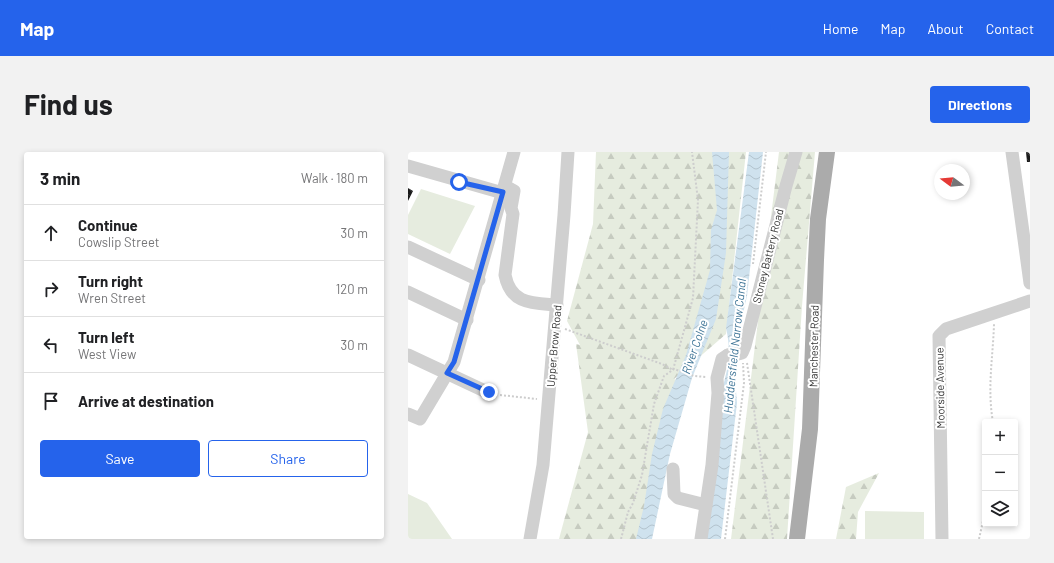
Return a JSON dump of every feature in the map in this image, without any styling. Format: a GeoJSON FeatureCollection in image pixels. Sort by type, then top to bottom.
{"type":"FeatureCollection","features":[{"type":"Feature","properties":{"kind":"main road","name":"Manchester Road"},"geometry":{"type":"LineString","coordinates":[[797,539],[810,429],[818,226],[827,152]]}},
{"type":"Feature","properties":{"kind":"street"},"geometry":{"type":"LineString","coordinates":[[408,414],[420,419],[454,362],[479,280],[514,152]]}},
{"type":"Feature","properties":{"kind":"street","name":"Upper Brow Road"},"geometry":{"type":"LineString","coordinates":[[530,539],[543,464],[557,305],[568,152]]}},
{"type":"Feature","properties":{"kind":"street"},"geometry":{"type":"LineString","coordinates":[[786,186],[783,177],[788,152]]}},
{"type":"Feature","properties":{"kind":"street","name":"Stoney Battery Road"},"geometry":{"type":"LineString","coordinates":[[701,539],[712,465],[718,393],[718,367],[722,359],[737,357],[796,152]]}},
{"type":"Feature","properties":{"kind":"street"},"geometry":{"type":"LineString","coordinates":[[1012,152],[1030,275]]}},
{"type":"Feature","properties":{"kind":"street"},"geometry":{"type":"LineString","coordinates":[[408,166],[514,191],[511,208],[514,214],[505,275],[507,284],[519,299],[527,302],[557,305]]}},
{"type":"Feature","properties":{"kind":"street"},"geometry":{"type":"LineString","coordinates":[[408,247],[479,280]]}},
{"type":"Feature","properties":{"kind":"street"},"geometry":{"type":"LineString","coordinates":[[408,292],[467,320]]}},
{"type":"Feature","properties":{"kind":"street","name":"Moorside Avenue"},"geometry":{"type":"LineString","coordinates":[[942,539],[939,336],[946,329],[1030,301]]}},
{"type":"Feature","properties":{"kind":"street"},"geometry":{"type":"LineString","coordinates":[[408,355],[494,394]]}},
{"type":"Feature","properties":{"kind":"street"},"geometry":{"type":"LineString","coordinates":[[674,470],[674,494],[678,498],[706,505]]}},
{"type":"Feature","properties":{"kind":"path"},"geometry":{"type":"LineString","coordinates":[[621,539],[628,512],[634,503],[642,475],[654,404],[664,376],[674,370],[693,298],[698,200],[692,152]]}},
{"type":"Feature","properties":{"kind":"path"},"geometry":{"type":"LineString","coordinates":[[753,266],[766,152]]}},
{"type":"Feature","properties":{"kind":"path"},"geometry":{"type":"LineString","coordinates":[[993,419],[990,386],[995,313]]}},
{"type":"Feature","properties":{"kind":"path"},"geometry":{"type":"LineString","coordinates":[[562,328],[694,376]]}},
{"type":"Feature","properties":{"kind":"path"},"geometry":{"type":"LineString","coordinates":[[725,539],[744,383],[743,368],[737,357]]}},
{"type":"Feature","properties":{"kind":"path"},"geometry":{"type":"LineString","coordinates":[[737,357],[747,359],[773,539]]}},
{"type":"Feature","properties":{"kind":"path"},"geometry":{"type":"LineString","coordinates":[[494,394],[540,399]]}},
{"type":"Feature","properties":{"kind":"path"},"geometry":{"type":"LineString","coordinates":[[979,539],[982,526]]}},
{"type":"Feature","properties":{"kind":"green space"},"geometry":{"type":"Polygon","coordinates":[[[596,152],[746,152],[726,334],[674,379],[678,381],[641,539],[559,539],[588,432],[576,344],[580,345],[567,321],[593,224],[596,152]]]}},
{"type":"Feature","properties":{"kind":"green space"},"geometry":{"type":"Polygon","coordinates":[[[779,152],[815,152],[802,306],[787,539],[731,539],[779,152]]]}},
{"type":"Feature","properties":{"kind":"green space"},"geometry":{"type":"Polygon","coordinates":[[[421,189],[475,206],[450,254],[408,234],[408,215],[421,189]]]}},
{"type":"Feature","properties":{"kind":"green space"},"geometry":{"type":"Polygon","coordinates":[[[879,473],[858,512],[856,539],[836,539],[846,487],[879,473]]]}},
{"type":"Feature","properties":{"kind":"green space"},"geometry":{"type":"Polygon","coordinates":[[[408,494],[427,503],[452,539],[408,539],[408,494]]]}},
{"type":"Feature","properties":{"kind":"green space"},"geometry":{"type":"Polygon","coordinates":[[[865,511],[924,512],[924,539],[865,539],[865,511]]]}},
{"type":"Feature","properties":{"kind":"water","name":"River Colne"},"geometry":{"type":"Polygon","coordinates":[[[712,152],[729,152],[726,253],[716,319],[692,378],[670,454],[652,539],[636,539],[644,506],[652,454],[663,409],[686,355],[710,270],[711,230],[717,210],[712,152]]]}},
{"type":"Feature","properties":{"kind":"water","name":"Huddersfield Narrow Canal"},"geometry":{"type":"Polygon","coordinates":[[[749,152],[763,152],[747,296],[736,345],[734,367],[737,403],[721,539],[706,539],[723,386],[729,357],[726,328],[749,152]]]}},
{"type":"Feature","properties":{"kind":"building"},"geometry":{"type":"Polygon","coordinates":[[[1026,152],[1030,152],[1030,162],[1027,162],[1026,152]]]}},
{"type":"Feature","properties":{"kind":"building"},"geometry":{"type":"Polygon","coordinates":[[[408,188],[413,191],[408,201],[408,188]]]}},
{"type":"Feature","properties":{"kind":"route"},"geometry":{"type":"LineString","coordinates":[[459,182],[503,192],[479,280],[454,362],[447,373],[489,392]]}}]}
